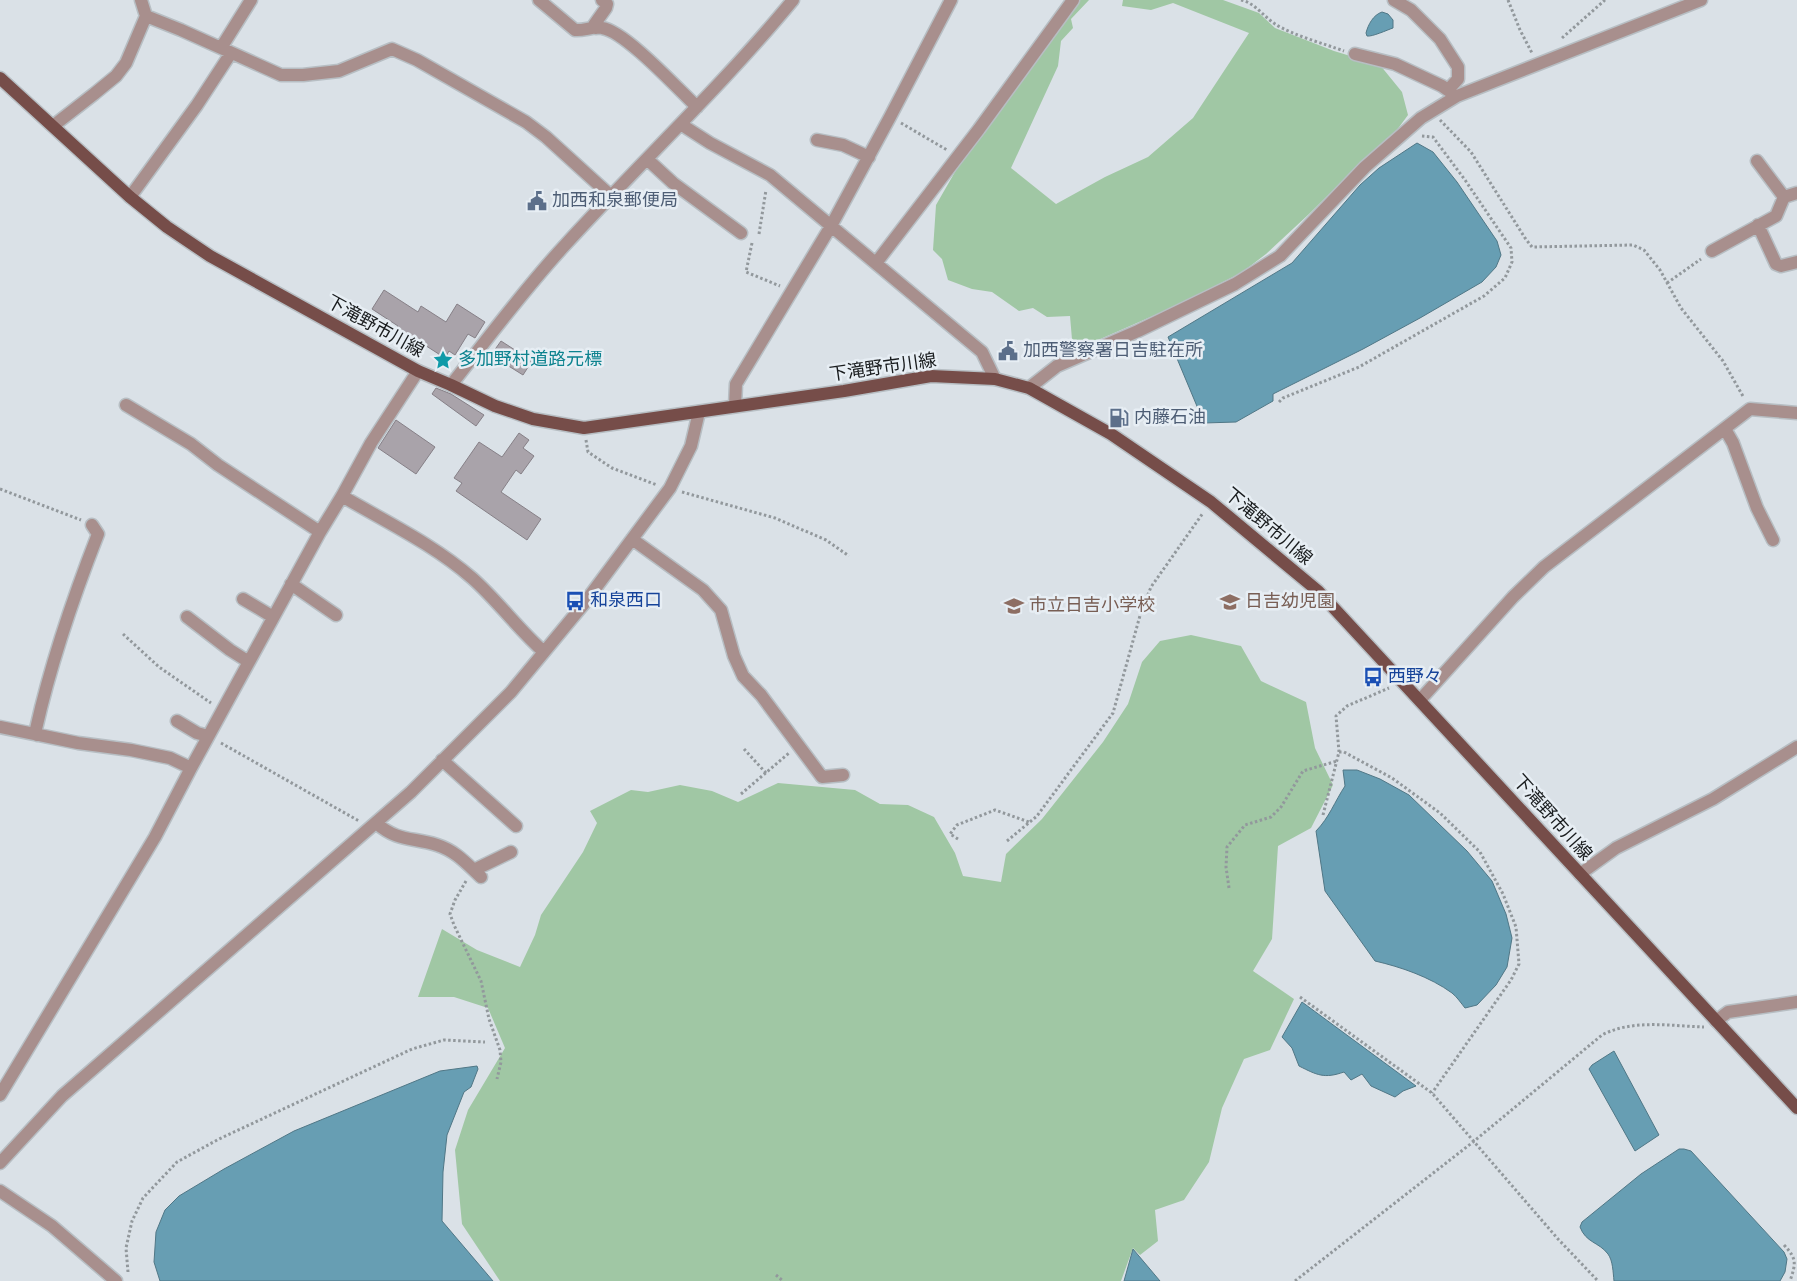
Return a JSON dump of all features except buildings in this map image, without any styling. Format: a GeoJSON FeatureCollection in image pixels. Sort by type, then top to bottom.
{"type":"FeatureCollection","features":[{"type":"Feature","properties":{"kind":"main road","name":"下滝野市川線"},"geometry":{"type":"LineString","coordinates":[[0,78],[130,197],[167,227],[210,256],[418,371],[452,384],[495,406],[533,419],[584,428],[844,391],[932,376],[995,379],[1029,388],[1111,434],[1211,502],[1318,591],[1797,1108]]}},
{"type":"Feature","properties":{"kind":"street"},"geometry":{"type":"LineString","coordinates":[[53,126],[116,76],[126,63],[146,16],[141,0]]}},
{"type":"Feature","properties":{"kind":"street"},"geometry":{"type":"LineString","coordinates":[[130,197],[197,105],[251,0]]}},
{"type":"Feature","properties":{"kind":"street"},"geometry":{"type":"LineString","coordinates":[[539,0],[575,30],[582,31],[602,28],[624,38],[697,107]]}},
{"type":"Feature","properties":{"kind":"street"},"geometry":{"type":"LineString","coordinates":[[596,28],[594,25],[607,4],[602,0]]}},
{"type":"Feature","properties":{"kind":"street"},"geometry":{"type":"LineString","coordinates":[[452,384],[564,245],[682,125],[793,0]]}},
{"type":"Feature","properties":{"kind":"street"},"geometry":{"type":"LineString","coordinates":[[735,406],[736,384],[831,226],[950,0]]}},
{"type":"Feature","properties":{"kind":"street"},"geometry":{"type":"LineString","coordinates":[[876,262],[958,157],[1073,0]]}},
{"type":"Feature","properties":{"kind":"street"},"geometry":{"type":"LineString","coordinates":[[1394,0],[1411,10],[1440,39],[1458,66],[1458,79],[1453,93]]}},
{"type":"Feature","properties":{"kind":"street"},"geometry":{"type":"LineString","coordinates":[[1029,388],[1057,366],[1138,331],[1227,288],[1280,256],[1365,167],[1453,93],[1554,58],[1701,0]]}},
{"type":"Feature","properties":{"kind":"street"},"geometry":{"type":"LineString","coordinates":[[146,16],[281,75],[340,71],[392,49],[417,60],[526,122],[546,137],[611,196]]}},
{"type":"Feature","properties":{"kind":"street"},"geometry":{"type":"LineString","coordinates":[[1355,54],[1396,64],[1453,93]]}},
{"type":"Feature","properties":{"kind":"street"},"geometry":{"type":"LineString","coordinates":[[682,125],[710,143],[768,174],[982,352],[995,379]]}},
{"type":"Feature","properties":{"kind":"street"},"geometry":{"type":"LineString","coordinates":[[817,140],[843,145],[868,157]]}},
{"type":"Feature","properties":{"kind":"street"},"geometry":{"type":"LineString","coordinates":[[647,159],[673,183],[741,233]]}},
{"type":"Feature","properties":{"kind":"street"},"geometry":{"type":"LineString","coordinates":[[1758,161],[1784,197]]}},
{"type":"Feature","properties":{"kind":"street"},"geometry":{"type":"LineString","coordinates":[[1784,197],[1797,193]]}},
{"type":"Feature","properties":{"kind":"street"},"geometry":{"type":"LineString","coordinates":[[1712,251],[1776,216],[1784,197]]}},
{"type":"Feature","properties":{"kind":"street"},"geometry":{"type":"LineString","coordinates":[[1758,225],[1776,264],[1781,266],[1797,262]]}},
{"type":"Feature","properties":{"kind":"street"},"geometry":{"type":"LineString","coordinates":[[0,1095],[155,837],[320,532],[371,443],[418,371]]}},
{"type":"Feature","properties":{"kind":"street"},"geometry":{"type":"LineString","coordinates":[[126,405],[191,444],[218,465],[320,532]]}},
{"type":"Feature","properties":{"kind":"street"},"geometry":{"type":"LineString","coordinates":[[1420,700],[1513,597],[1544,567],[1750,409],[1797,413]]}},
{"type":"Feature","properties":{"kind":"street"},"geometry":{"type":"LineString","coordinates":[[0,1163],[62,1096],[373,825],[511,692],[583,605],[670,488],[691,446],[699,412]]}},
{"type":"Feature","properties":{"kind":"street"},"geometry":{"type":"LineString","coordinates":[[1726,429],[1757,508],[1773,540]]}},
{"type":"Feature","properties":{"kind":"street"},"geometry":{"type":"LineString","coordinates":[[342,496],[451,561],[488,593],[544,652]]}},
{"type":"Feature","properties":{"kind":"street"},"geometry":{"type":"LineString","coordinates":[[36,735],[38,719],[54,657],[71,603],[98,534],[92,525]]}},
{"type":"Feature","properties":{"kind":"street"},"geometry":{"type":"LineString","coordinates":[[632,540],[703,590],[721,610],[734,656],[743,676],[762,695],[822,777],[843,775]]}},
{"type":"Feature","properties":{"kind":"street"},"geometry":{"type":"LineString","coordinates":[[291,584],[336,615]]}},
{"type":"Feature","properties":{"kind":"street"},"geometry":{"type":"LineString","coordinates":[[243,599],[273,617]]}},
{"type":"Feature","properties":{"kind":"street"},"geometry":{"type":"LineString","coordinates":[[187,617],[249,662]]}},
{"type":"Feature","properties":{"kind":"street"},"geometry":{"type":"LineString","coordinates":[[177,721],[208,736]]}},
{"type":"Feature","properties":{"kind":"street"},"geometry":{"type":"LineString","coordinates":[[0,727],[78,744],[131,750],[170,758],[191,768]]}},
{"type":"Feature","properties":{"kind":"street"},"geometry":{"type":"LineString","coordinates":[[1580,874],[1616,848],[1713,799],[1797,747]]}},
{"type":"Feature","properties":{"kind":"street"},"geometry":{"type":"LineString","coordinates":[[442,760],[516,826]]}},
{"type":"Feature","properties":{"kind":"street"},"geometry":{"type":"LineString","coordinates":[[373,825],[393,835],[436,845],[456,853],[478,873],[511,852]]}},
{"type":"Feature","properties":{"kind":"street"},"geometry":{"type":"LineString","coordinates":[[1716,1022],[1728,1012],[1797,1002]]}},
{"type":"Feature","properties":{"kind":"street"},"geometry":{"type":"LineString","coordinates":[[0,1191],[52,1226],[116,1281]]}},
{"type":"Feature","properties":{"kind":"path"},"geometry":{"type":"LineString","coordinates":[[1240,0],[1249,2],[1276,25],[1314,41],[1355,54]]}},
{"type":"Feature","properties":{"kind":"path"},"geometry":{"type":"LineString","coordinates":[[1508,0],[1520,30],[1538,64]]}},
{"type":"Feature","properties":{"kind":"path"},"geometry":{"type":"LineString","coordinates":[[1554,58],[1552,46],[1605,0]]}},
{"type":"Feature","properties":{"kind":"path"},"geometry":{"type":"LineString","coordinates":[[1433,111],[1443,125],[1471,152],[1532,247],[1633,246],[1644,250],[1660,270],[1681,308],[1722,361],[1750,409]]}},
{"type":"Feature","properties":{"kind":"path"},"geometry":{"type":"LineString","coordinates":[[890,117],[958,157]]}},
{"type":"Feature","properties":{"kind":"path"},"geometry":{"type":"LineString","coordinates":[[1279,402],[1283,398],[1359,367],[1484,296],[1505,278],[1512,262],[1511,248],[1433,137],[1420,135]]}},
{"type":"Feature","properties":{"kind":"path"},"geometry":{"type":"LineString","coordinates":[[759,234],[768,174]]}},
{"type":"Feature","properties":{"kind":"path"},"geometry":{"type":"LineString","coordinates":[[752,242],[746,272],[792,291]]}},
{"type":"Feature","properties":{"kind":"path"},"geometry":{"type":"LineString","coordinates":[[1667,283],[1712,251]]}},
{"type":"Feature","properties":{"kind":"path"},"geometry":{"type":"LineString","coordinates":[[584,428],[588,452],[612,468],[649,483],[775,518],[826,540],[849,556]]}},
{"type":"Feature","properties":{"kind":"path"},"geometry":{"type":"LineString","coordinates":[[0,488],[92,525]]}},
{"type":"Feature","properties":{"kind":"path"},"geometry":{"type":"LineString","coordinates":[[1007,842],[1037,816],[1113,713],[1141,612],[1151,586],[1211,502]]}},
{"type":"Feature","properties":{"kind":"path"},"geometry":{"type":"LineString","coordinates":[[123,634],[159,667],[222,710]]}},
{"type":"Feature","properties":{"kind":"path"},"geometry":{"type":"LineString","coordinates":[[1323,816],[1339,752],[1336,716],[1347,706],[1391,687],[1399,679]]}},
{"type":"Feature","properties":{"kind":"path"},"geometry":{"type":"LineString","coordinates":[[208,736],[373,825]]}},
{"type":"Feature","properties":{"kind":"path"},"geometry":{"type":"LineString","coordinates":[[741,794],[800,745]]}},
{"type":"Feature","properties":{"kind":"path"},"geometry":{"type":"LineString","coordinates":[[744,749],[766,773]]}},
{"type":"Feature","properties":{"kind":"path"},"geometry":{"type":"LineString","coordinates":[[1339,752],[1344,752],[1392,778],[1440,813],[1480,852],[1503,894],[1516,927],[1519,964],[1511,980],[1432,1093]]}},
{"type":"Feature","properties":{"kind":"path"},"geometry":{"type":"LineString","coordinates":[[1228,888],[1227,847],[1245,824],[1271,817],[1282,807],[1303,771],[1337,761]]}},
{"type":"Feature","properties":{"kind":"path"},"geometry":{"type":"LineString","coordinates":[[958,839],[950,834],[958,824],[995,810],[1029,823]]}},
{"type":"Feature","properties":{"kind":"path"},"geometry":{"type":"LineString","coordinates":[[478,873],[459,893],[450,914],[481,981],[489,1019],[500,1050],[502,1062],[497,1079]]}},
{"type":"Feature","properties":{"kind":"path"},"geometry":{"type":"LineString","coordinates":[[1300,997],[1432,1093],[1558,1240],[1598,1281]]}},
{"type":"Feature","properties":{"kind":"path"},"geometry":{"type":"LineString","coordinates":[[1296,1281],[1473,1142],[1602,1035],[1613,1029],[1641,1025],[1709,1028],[1716,1022]]}},
{"type":"Feature","properties":{"kind":"path"},"geometry":{"type":"LineString","coordinates":[[129,1281],[126,1265],[126,1248],[132,1221],[143,1198],[177,1162],[219,1139],[412,1049],[444,1040],[485,1042]]}},
{"type":"Feature","properties":{"kind":"path"},"geometry":{"type":"LineString","coordinates":[[1784,1245],[1793,1255],[1795,1267],[1790,1281]]}},
{"type":"Feature","properties":{"kind":"path"},"geometry":{"type":"LineString","coordinates":[[776,1275],[783,1281]]}},
{"type":"Feature","properties":{"kind":"green space"},"geometry":{"type":"Polygon","coordinates":[[[1077,0],[1089,0],[1071,19],[1073,28],[1061,41],[1058,66],[1011,168],[1056,204],[1105,177],[1148,157],[1193,118],[1249,33],[1173,3],[1151,10],[1122,6],[1123,0],[1223,0],[1259,13],[1275,28],[1334,51],[1380,65],[1402,92],[1408,115],[1394,134],[1373,151],[1266,254],[1241,273],[1171,308],[1073,351],[1070,316],[1047,317],[1033,308],[1019,311],[992,292],[972,289],[948,280],[942,259],[933,250],[936,205],[963,158],[1077,0]]]}},
{"type":"Feature","properties":{"kind":"green space"},"geometry":{"type":"Polygon","coordinates":[[[1191,635],[1241,646],[1261,681],[1306,702],[1315,748],[1333,785],[1311,828],[1278,846],[1272,939],[1253,971],[1294,999],[1270,1050],[1244,1059],[1222,1108],[1209,1162],[1184,1200],[1155,1210],[1158,1241],[1140,1255],[1133,1248],[1121,1281],[500,1281],[462,1224],[455,1150],[468,1110],[505,1048],[488,1008],[454,997],[418,997],[442,929],[477,950],[520,967],[535,935],[541,915],[583,852],[597,823],[590,811],[631,790],[648,792],[680,785],[712,791],[738,802],[778,783],[855,790],[880,804],[908,805],[934,817],[955,853],[963,876],[1001,882],[1006,854],[1042,819],[1103,742],[1128,704],[1142,662],[1160,641],[1191,635]]]}},
{"type":"Feature","properties":{"kind":"water"},"geometry":{"type":"Polygon","coordinates":[[[1382,12],[1388,14],[1393,20],[1393,28],[1367,36],[1366,33],[1371,21],[1382,12]]]}},
{"type":"Feature","properties":{"kind":"water"},"geometry":{"type":"Polygon","coordinates":[[[1417,143],[1433,152],[1457,182],[1497,241],[1501,255],[1496,267],[1482,282],[1363,349],[1273,394],[1273,401],[1236,422],[1204,423],[1168,337],[1292,263],[1360,185],[1379,168],[1417,143]]]}},
{"type":"Feature","properties":{"kind":"water"},"geometry":{"type":"Polygon","coordinates":[[[1343,770],[1357,770],[1380,779],[1409,795],[1467,851],[1492,881],[1506,914],[1512,938],[1507,967],[1496,985],[1477,1005],[1465,1008],[1452,993],[1425,977],[1375,961],[1325,891],[1316,831],[1345,786],[1343,770]]]}},
{"type":"Feature","properties":{"kind":"water"},"geometry":{"type":"Polygon","coordinates":[[[1302,1002],[1416,1086],[1403,1091],[1395,1097],[1371,1086],[1362,1074],[1351,1080],[1344,1072],[1326,1076],[1299,1066],[1292,1048],[1282,1037],[1302,1002]]]}},
{"type":"Feature","properties":{"kind":"water"},"geometry":{"type":"Polygon","coordinates":[[[1614,1051],[1659,1135],[1635,1151],[1589,1069],[1614,1051]]]}},
{"type":"Feature","properties":{"kind":"water"},"geometry":{"type":"Polygon","coordinates":[[[477,1066],[478,1069],[471,1087],[464,1092],[447,1135],[443,1172],[442,1221],[493,1281],[160,1281],[154,1262],[156,1232],[165,1210],[179,1196],[294,1131],[440,1071],[477,1066]]]}},
{"type":"Feature","properties":{"kind":"water"},"geometry":{"type":"Polygon","coordinates":[[[1679,1149],[1691,1151],[1784,1252],[1787,1259],[1785,1272],[1780,1281],[1614,1281],[1610,1257],[1586,1236],[1580,1227],[1582,1222],[1641,1174],[1679,1149]]]}},
{"type":"Feature","properties":{"kind":"water"},"geometry":{"type":"Polygon","coordinates":[[[1133,1249],[1160,1281],[1124,1281],[1133,1249]]]}},
{"type":"Feature","properties":{"kind":"place","name":"加西和泉郵便局"},"geometry":{"type":"Point","coordinates":[537,201]}},
{"type":"Feature","properties":{"kind":"place","name":"加西警察署日吉駐在所"},"geometry":{"type":"Point","coordinates":[1008,351]}},
{"type":"Feature","properties":{"kind":"place","name":"多加野村道路元標"},"geometry":{"type":"Point","coordinates":[443,360]}},
{"type":"Feature","properties":{"kind":"place","name":"内藤石油"},"geometry":{"type":"Point","coordinates":[1119,418]}},
{"type":"Feature","properties":{"kind":"place","name":"和泉西口"},"geometry":{"type":"Point","coordinates":[575,601]}},
{"type":"Feature","properties":{"kind":"place","name":"日吉幼児園"},"geometry":{"type":"Point","coordinates":[1230,602]}},
{"type":"Feature","properties":{"kind":"place","name":"市立日吉小学校"},"geometry":{"type":"Point","coordinates":[1014,606]}},
{"type":"Feature","properties":{"kind":"place","name":"西野々"},"geometry":{"type":"Point","coordinates":[1373,677]}}]}
